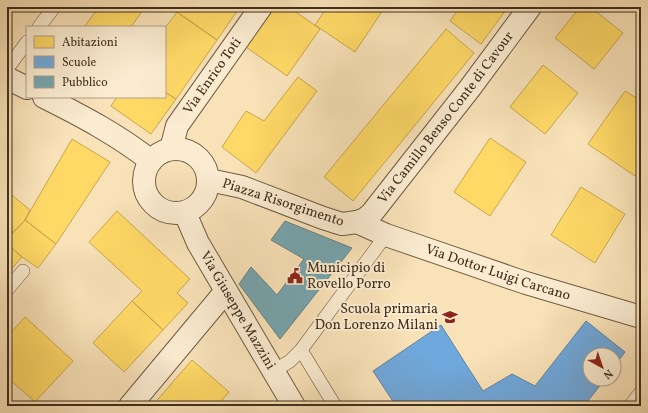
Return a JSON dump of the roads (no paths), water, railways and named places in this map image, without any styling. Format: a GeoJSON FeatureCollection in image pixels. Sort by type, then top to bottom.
{"type":"FeatureCollection","features":[{"type":"Feature","properties":{"kind":"street","name":"Via Enrico Toti"},"geometry":{"type":"LineString","coordinates":[[171,149],[177,126],[261,7]]}},
{"type":"Feature","properties":{"kind":"street","name":"Via Camillo Benso Conte di Cavour"},"geometry":{"type":"LineString","coordinates":[[357,222],[365,219],[372,213],[470,88],[530,7]]}},
{"type":"Feature","properties":{"kind":"street"},"geometry":{"type":"LineString","coordinates":[[7,78],[26,88]]}},
{"type":"Feature","properties":{"kind":"street"},"geometry":{"type":"LineString","coordinates":[[46,98],[91,120],[129,144],[152,161]]}},
{"type":"Feature","properties":{"kind":"street"},"geometry":{"type":"LineString","coordinates":[[171,149],[182,149],[192,153],[201,160],[207,169],[209,180],[207,191],[195,208],[185,213],[175,214],[165,212],[149,199],[145,190],[144,180],[146,169],[157,155],[171,149]]}},
{"type":"Feature","properties":{"kind":"street","name":"Piazza Risorgimento"},"geometry":{"type":"LineString","coordinates":[[209,180],[242,186],[342,224],[357,222]]}},
{"type":"Feature","properties":{"kind":"street","name":"Via Giuseppe Mazzini"},"geometry":{"type":"LineString","coordinates":[[185,213],[198,242],[294,406]]}},
{"type":"Feature","properties":{"kind":"street","name":"Via Dottor Luigi Carcano"},"geometry":{"type":"LineString","coordinates":[[357,222],[386,235],[526,283],[641,317]]}},
{"type":"Feature","properties":{"kind":"street"},"geometry":{"type":"LineString","coordinates":[[130,406],[226,291]]}},
{"type":"Feature","properties":{"kind":"lane"},"geometry":{"type":"LineString","coordinates":[[40,26],[54,7]]}},
{"type":"Feature","properties":{"kind":"lane"},"geometry":{"type":"LineString","coordinates":[[7,69],[26,43]]}},
{"type":"Feature","properties":{"kind":"lane"},"geometry":{"type":"LineString","coordinates":[[274,371],[290,361],[301,350],[386,235]]}},
{"type":"Feature","properties":{"kind":"lane"},"geometry":{"type":"LineString","coordinates":[[7,290],[23,271]]}},
{"type":"Feature","properties":{"kind":"lane"},"geometry":{"type":"LineString","coordinates":[[301,350],[334,406]]}},
{"type":"Feature","properties":{"kind":"lane"},"geometry":{"type":"LineString","coordinates":[[630,406],[641,392]]}},
{"type":"Feature","properties":{"kind":"place","name":"Municipio di Rovello Porro"},"geometry":{"type":"Point","coordinates":[295,276]}},
{"type":"Feature","properties":{"kind":"place","name":"Scuola primaria Don Lorenzo Milani"},"geometry":{"type":"Point","coordinates":[450,317]}}]}
